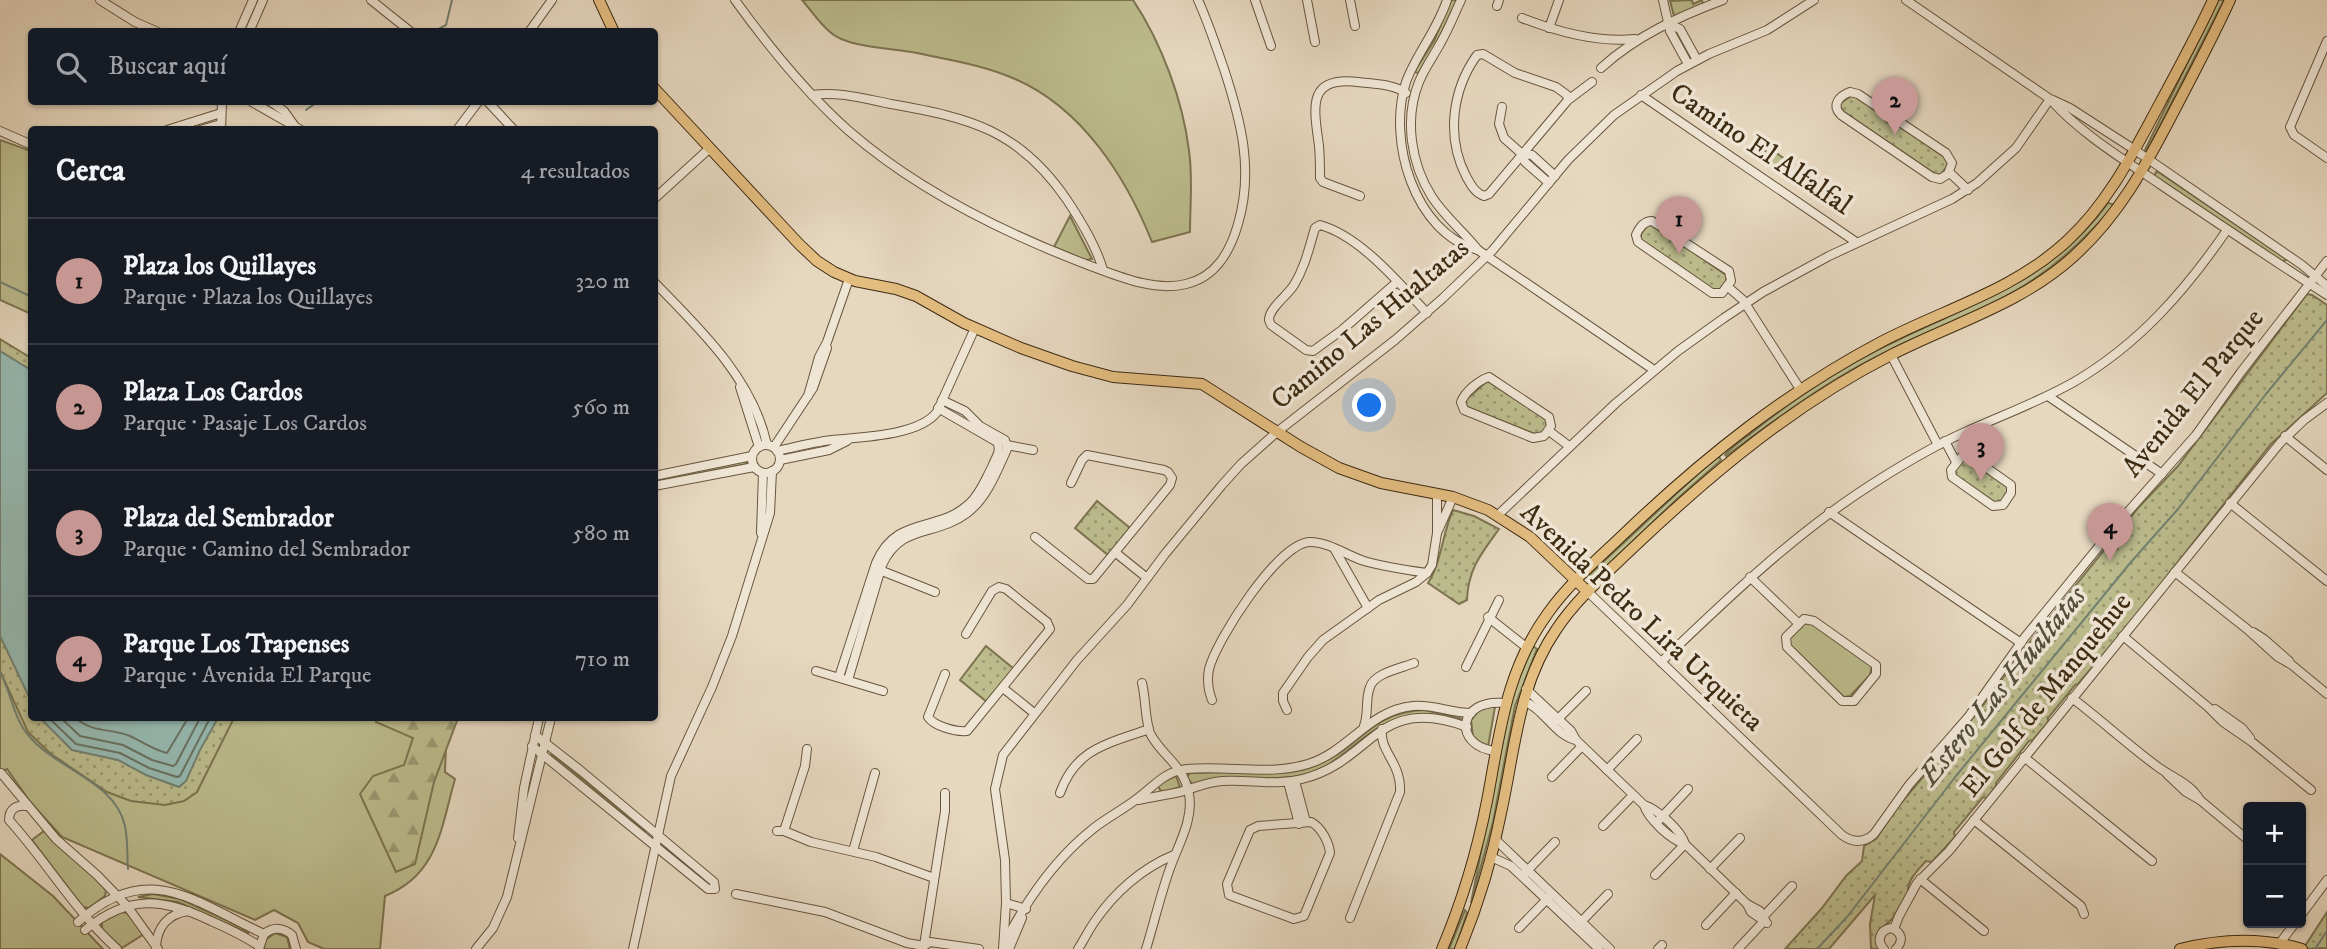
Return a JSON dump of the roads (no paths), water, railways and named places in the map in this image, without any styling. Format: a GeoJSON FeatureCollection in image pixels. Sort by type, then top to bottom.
{"type":"FeatureCollection","features":[{"type":"Feature","properties":{"kind":"main road"},"geometry":{"type":"LineString","coordinates":[[598,0],[612,28]]}},
{"type":"Feature","properties":{"kind":"main road"},"geometry":{"type":"LineString","coordinates":[[1442,949],[1462,895],[1480,833],[1505,704],[1526,647],[1546,615],[1576,580],[1681,480],[1722,446],[1800,389],[1896,335],[2018,278],[2064,244],[2105,199],[2128,163],[2213,0]]}},
{"type":"Feature","properties":{"kind":"main road"},"geometry":{"type":"LineString","coordinates":[[1460,949],[1496,840],[1523,701],[1550,638],[1588,592],[1687,498],[1728,462],[1788,417],[1891,355],[1998,307],[2038,284],[2075,255],[2118,209],[2142,172],[2230,0]]}},
{"type":"Feature","properties":{"kind":"main road","name":"Avenida Pedro Lira Urquieta"},"geometry":{"type":"LineString","coordinates":[[658,92],[809,254],[825,267],[849,279],[916,296],[975,328],[1045,357],[1099,374],[1142,381],[1186,381],[1202,384],[1325,461],[1354,474],[1399,488],[1453,497],[1498,515],[1531,537],[1588,592]]}},
{"type":"Feature","properties":{"kind":"main road"},"geometry":{"type":"LineString","coordinates":[[2105,199],[2113,201],[2118,209]]}},
{"type":"Feature","properties":{"kind":"main road"},"geometry":{"type":"LineString","coordinates":[[1722,446],[1722,454],[1728,462]]}},
{"type":"Feature","properties":{"kind":"main road"},"geometry":{"type":"LineString","coordinates":[[1462,895],[1466,905],[1475,910]]}},
{"type":"Feature","properties":{"kind":"main road"},"geometry":{"type":"LineString","coordinates":[[2180,949],[2222,942],[2299,948]]}},
{"type":"Feature","properties":{"kind":"street"},"geometry":{"type":"LineString","coordinates":[[100,0],[149,28]]}},
{"type":"Feature","properties":{"kind":"street"},"geometry":{"type":"LineString","coordinates":[[533,28],[552,0]]}},
{"type":"Feature","properties":{"kind":"street"},"geometry":{"type":"LineString","coordinates":[[735,0],[812,95],[864,144],[934,191],[1014,234],[1103,270],[1156,285],[1185,285],[1199,280],[1216,268],[1234,240],[1245,196],[1246,151],[1233,98],[1198,0]]}},
{"type":"Feature","properties":{"kind":"street"},"geometry":{"type":"LineString","coordinates":[[1255,0],[1271,46]]}},
{"type":"Feature","properties":{"kind":"street"},"geometry":{"type":"LineString","coordinates":[[1307,0],[1315,42]]}},
{"type":"Feature","properties":{"kind":"street"},"geometry":{"type":"LineString","coordinates":[[1350,0],[1355,26]]}},
{"type":"Feature","properties":{"kind":"street"},"geometry":{"type":"LineString","coordinates":[[1447,0],[1434,32],[1413,67],[1404,91],[1400,139],[1415,191],[1426,209],[1446,231],[1466,246],[1478,250]]}},
{"type":"Feature","properties":{"kind":"street"},"geometry":{"type":"LineString","coordinates":[[1461,0],[1447,32],[1420,79],[1413,104],[1412,140],[1421,177],[1437,204],[1478,250],[1654,370]]}},
{"type":"Feature","properties":{"kind":"street"},"geometry":{"type":"LineString","coordinates":[[1549,28],[1559,0]]}},
{"type":"Feature","properties":{"kind":"street"},"geometry":{"type":"LineString","coordinates":[[1663,0],[1669,24],[1679,29],[1693,62]]}},
{"type":"Feature","properties":{"kind":"street"},"geometry":{"type":"LineString","coordinates":[[1601,68],[1638,39],[1723,0]]}},
{"type":"Feature","properties":{"kind":"street","name":"Camino Las Hualtatas"},"geometry":{"type":"LineString","coordinates":[[1005,947],[1004,860],[995,799],[1000,762],[1034,713],[1232,473],[1277,432],[1427,313],[1486,256],[1597,130],[1641,94],[1693,62],[1767,30],[1814,0]]}},
{"type":"Feature","properties":{"kind":"street"},"geometry":{"type":"LineString","coordinates":[[1906,0],[2050,99],[2070,108],[2135,150],[2327,286]]}},
{"type":"Feature","properties":{"kind":"street"},"geometry":{"type":"LineString","coordinates":[[241,28],[258,1]]}},
{"type":"Feature","properties":{"kind":"street"},"geometry":{"type":"LineString","coordinates":[[250,28],[258,1]]}},
{"type":"Feature","properties":{"kind":"street"},"geometry":{"type":"LineString","coordinates":[[374,1],[406,28]]}},
{"type":"Feature","properties":{"kind":"street"},"geometry":{"type":"LineString","coordinates":[[1522,18],[1549,28],[1604,40],[1638,39]]}},
{"type":"Feature","properties":{"kind":"street"},"geometry":{"type":"LineString","coordinates":[[135,22],[141,28]]}},
{"type":"Feature","properties":{"kind":"street"},"geometry":{"type":"LineString","coordinates":[[2327,41],[2290,127],[2294,135],[2327,158]]}},
{"type":"Feature","properties":{"kind":"street"},"geometry":{"type":"LineString","coordinates":[[1569,100],[1567,95],[1556,87],[1515,73],[1483,54],[1476,55],[1462,83],[1454,117],[1454,139],[1462,169],[1477,192],[1486,196],[1569,100],[1592,82]]}},
{"type":"Feature","properties":{"kind":"street"},"geometry":{"type":"LineString","coordinates":[[1360,196],[1323,182],[1320,178],[1314,115],[1317,93],[1324,86],[1345,82],[1404,91],[1413,104]]}},
{"type":"Feature","properties":{"kind":"street"},"geometry":{"type":"LineString","coordinates":[[1850,92],[1858,94],[1946,153],[1952,163],[1949,172],[1943,178],[1932,177],[1841,115],[1836,108],[1838,100],[1850,92]]}},
{"type":"Feature","properties":{"kind":"street"},"geometry":{"type":"LineString","coordinates":[[812,95],[840,94],[918,108],[967,121],[1001,135],[1040,164],[1090,239],[1103,270]]}},
{"type":"Feature","properties":{"kind":"street","name":"Camino El Alfalfal"},"geometry":{"type":"LineString","coordinates":[[1641,94],[1856,242]]}},
{"type":"Feature","properties":{"kind":"street"},"geometry":{"type":"LineString","coordinates":[[2050,99],[2061,111],[2128,163],[2308,285],[2327,295]]}},
{"type":"Feature","properties":{"kind":"street"},"geometry":{"type":"LineString","coordinates":[[1498,515],[1569,446],[1654,370],[1745,304],[1856,242],[1968,190],[2016,148],[2050,99]]}},
{"type":"Feature","properties":{"kind":"street"},"geometry":{"type":"LineString","coordinates":[[221,126],[222,105]]}},
{"type":"Feature","properties":{"kind":"street"},"geometry":{"type":"LineString","coordinates":[[258,105],[296,126]]}},
{"type":"Feature","properties":{"kind":"street"},"geometry":{"type":"LineString","coordinates":[[275,105],[297,126]]}},
{"type":"Feature","properties":{"kind":"street"},"geometry":{"type":"LineString","coordinates":[[460,126],[476,105]]}},
{"type":"Feature","properties":{"kind":"street"},"geometry":{"type":"LineString","coordinates":[[491,105],[510,126]]}},
{"type":"Feature","properties":{"kind":"street"},"geometry":{"type":"LineString","coordinates":[[1502,107],[1500,131],[1507,142],[1522,154],[1530,154],[1552,180]]}},
{"type":"Feature","properties":{"kind":"street"},"geometry":{"type":"LineString","coordinates":[[180,126],[221,113]]}},
{"type":"Feature","properties":{"kind":"street"},"geometry":{"type":"LineString","coordinates":[[0,131],[28,143]]}},
{"type":"Feature","properties":{"kind":"street"},"geometry":{"type":"LineString","coordinates":[[658,196],[710,148]]}},
{"type":"Feature","properties":{"kind":"street"},"geometry":{"type":"LineString","coordinates":[[1949,172],[1968,190]]}},
{"type":"Feature","properties":{"kind":"street"},"geometry":{"type":"LineString","coordinates":[[1648,221],[1656,223],[1729,271],[1731,278],[1727,286],[1720,294],[1712,293],[1639,243],[1637,233],[1648,221]]}},
{"type":"Feature","properties":{"kind":"street"},"geometry":{"type":"LineString","coordinates":[[1397,282],[1342,330],[1313,351],[1306,350],[1269,320],[1270,312],[1289,292],[1299,276],[1315,228],[1320,225],[1354,244],[1397,282],[1427,313]]}},
{"type":"Feature","properties":{"kind":"street"},"geometry":{"type":"LineString","coordinates":[[1661,662],[1750,578],[1829,512],[1942,443],[2048,396],[2104,363],[2145,329],[2185,288],[2227,230]]}},
{"type":"Feature","properties":{"kind":"street","name":"Avenida El Parque"},"geometry":{"type":"LineString","coordinates":[[1856,841],[1867,839],[1874,834],[1909,785],[1974,710],[2021,643],[2130,508],[2196,435],[2327,261]]}},
{"type":"Feature","properties":{"kind":"street"},"geometry":{"type":"LineString","coordinates":[[771,450],[808,396],[819,357],[849,279]]}},
{"type":"Feature","properties":{"kind":"street"},"geometry":{"type":"LineString","coordinates":[[658,285],[720,353],[756,406],[778,467],[768,472],[754,467],[658,485]]}},
{"type":"Feature","properties":{"kind":"street"},"geometry":{"type":"LineString","coordinates":[[1727,286],[1745,304],[1800,389]]}},
{"type":"Feature","properties":{"kind":"street"},"geometry":{"type":"LineString","coordinates":[[658,475],[771,450],[829,450],[849,440],[919,426],[932,418],[940,404],[975,328]]}},
{"type":"Feature","properties":{"kind":"street"},"geometry":{"type":"LineString","coordinates":[[1891,355],[1942,443],[1956,462]]}},
{"type":"Feature","properties":{"kind":"street"},"geometry":{"type":"LineString","coordinates":[[1492,377],[1547,414],[1552,423],[1549,431],[1542,437],[1530,437],[1466,412],[1462,399],[1483,380],[1492,377]]}},
{"type":"Feature","properties":{"kind":"street"},"geometry":{"type":"LineString","coordinates":[[2048,396],[2162,474]]}},
{"type":"Feature","properties":{"kind":"street","name":"El Golf de Manquehue"},"geometry":{"type":"LineString","coordinates":[[1884,949],[1880,936],[1886,930],[1894,929],[1920,879],[1974,820],[2285,436],[2327,403]]}},
{"type":"Feature","properties":{"kind":"street"},"geometry":{"type":"LineString","coordinates":[[878,569],[903,538],[954,521],[977,504],[988,489],[1007,445],[1005,440],[981,426],[965,411],[940,404]]}},
{"type":"Feature","properties":{"kind":"street"},"geometry":{"type":"LineString","coordinates":[[843,679],[884,548],[896,535],[912,527],[952,515],[970,503],[981,488],[999,451],[997,442],[940,404]]}},
{"type":"Feature","properties":{"kind":"street"},"geometry":{"type":"LineString","coordinates":[[1549,431],[1569,446]]}},
{"type":"Feature","properties":{"kind":"street"},"geometry":{"type":"LineString","coordinates":[[2285,436],[2327,470]]}},
{"type":"Feature","properties":{"kind":"street"},"geometry":{"type":"LineString","coordinates":[[1007,445],[1033,450]]}},
{"type":"Feature","properties":{"kind":"street"},"geometry":{"type":"LineString","coordinates":[[1035,537],[1090,579],[1096,577],[1170,485],[1172,478],[1164,470],[1087,455],[1071,483]]}},
{"type":"Feature","properties":{"kind":"street"},"geometry":{"type":"LineString","coordinates":[[752,456],[754,467]]}},
{"type":"Feature","properties":{"kind":"street"},"geometry":{"type":"LineString","coordinates":[[1961,456],[1969,456],[2008,483],[2012,490],[2005,504],[1995,507],[1953,479],[1950,472],[1956,462],[1961,456]]}},
{"type":"Feature","properties":{"kind":"street"},"geometry":{"type":"LineString","coordinates":[[687,469],[690,479]]}},
{"type":"Feature","properties":{"kind":"street"},"geometry":{"type":"LineString","coordinates":[[633,949],[657,833],[675,765],[719,671],[761,543],[768,472]]}},
{"type":"Feature","properties":{"kind":"street"},"geometry":{"type":"LineString","coordinates":[[1287,710],[1283,694],[1311,653],[1328,636],[1368,608],[1416,582],[1427,573],[1432,565],[1437,533],[1437,495]]}},
{"type":"Feature","properties":{"kind":"street"},"geometry":{"type":"LineString","coordinates":[[1437,533],[1453,497]]}},
{"type":"Feature","properties":{"kind":"street"},"geometry":{"type":"LineString","coordinates":[[2231,503],[2327,582]]}},
{"type":"Feature","properties":{"kind":"street"},"geometry":{"type":"LineString","coordinates":[[1829,512],[2021,643]]}},
{"type":"Feature","properties":{"kind":"street"},"geometry":{"type":"LineString","coordinates":[[1212,701],[1208,676],[1215,654],[1233,621],[1265,577],[1284,555],[1299,544],[1314,542],[1370,563],[1427,573]]}},
{"type":"Feature","properties":{"kind":"street"},"geometry":{"type":"LineString","coordinates":[[1334,550],[1368,608]]}},
{"type":"Feature","properties":{"kind":"street"},"geometry":{"type":"LineString","coordinates":[[1116,553],[1147,578]]}},
{"type":"Feature","properties":{"kind":"street"},"geometry":{"type":"LineString","coordinates":[[878,569],[935,592]]}},
{"type":"Feature","properties":{"kind":"street"},"geometry":{"type":"LineString","coordinates":[[2175,572],[2247,629],[2264,639],[2327,694]]}},
{"type":"Feature","properties":{"kind":"street"},"geometry":{"type":"LineString","coordinates":[[1750,578],[1798,623]]}},
{"type":"Feature","properties":{"kind":"street"},"geometry":{"type":"LineString","coordinates":[[945,674],[928,717],[933,723],[961,732],[971,729],[1048,635],[1050,629],[1049,624],[1006,589],[999,587],[992,592],[966,634]]}},
{"type":"Feature","properties":{"kind":"street","name":"Avenida Pedro Lira Urquieta"},"geometry":{"type":"LineString","coordinates":[[1588,592],[1842,835],[1856,841]]}},
{"type":"Feature","properties":{"kind":"street"},"geometry":{"type":"LineString","coordinates":[[1466,667],[1488,617],[1499,600]]}},
{"type":"Feature","properties":{"kind":"street"},"geometry":{"type":"LineString","coordinates":[[1488,617],[1526,647]]}},
{"type":"Feature","properties":{"kind":"street"},"geometry":{"type":"LineString","coordinates":[[1804,619],[1812,620],[1874,662],[1876,674],[1854,701],[1842,701],[1787,647],[1786,636],[1798,623],[1804,619]]}},
{"type":"Feature","properties":{"kind":"street"},"geometry":{"type":"LineString","coordinates":[[2123,636],[2238,733],[2311,790]]}},
{"type":"Feature","properties":{"kind":"street"},"geometry":{"type":"LineString","coordinates":[[1364,727],[1369,709],[1369,688],[1373,682],[1414,663]]}},
{"type":"Feature","properties":{"kind":"street"},"geometry":{"type":"LineString","coordinates":[[816,671],[883,691]]}},
{"type":"Feature","properties":{"kind":"street"},"geometry":{"type":"LineString","coordinates":[[1142,683],[1152,737],[1180,770],[1189,797],[1187,822],[1174,855],[1146,949]]}},
{"type":"Feature","properties":{"kind":"street"},"geometry":{"type":"LineString","coordinates":[[1003,688],[1034,713]]}},
{"type":"Feature","properties":{"kind":"street"},"geometry":{"type":"LineString","coordinates":[[1527,689],[1566,737],[1579,743],[1643,805],[1646,812],[1659,820],[1675,840],[1685,844],[1736,893],[1751,912],[1765,920]]}},
{"type":"Feature","properties":{"kind":"street"},"geometry":{"type":"LineString","coordinates":[[1556,722],[1586,691]]}},
{"type":"Feature","properties":{"kind":"street"},"geometry":{"type":"LineString","coordinates":[[2072,698],[2165,772],[2184,783],[2243,836]]}},
{"type":"Feature","properties":{"kind":"street"},"geometry":{"type":"LineString","coordinates":[[1523,701],[1556,722]]}},
{"type":"Feature","properties":{"kind":"street"},"geometry":{"type":"LineString","coordinates":[[1496,751],[1476,746],[1467,727],[1471,713],[1477,706],[1485,703],[1505,704]]}},
{"type":"Feature","properties":{"kind":"street"},"geometry":{"type":"LineString","coordinates":[[1005,947],[1052,870],[1070,850],[1102,821],[1136,800],[1160,779],[1180,770],[1220,767],[1267,770],[1291,768],[1328,755],[1364,727],[1397,709],[1420,705],[1471,713]]}},
{"type":"Feature","properties":{"kind":"street"},"geometry":{"type":"LineString","coordinates":[[1369,709],[1385,714]]}},
{"type":"Feature","properties":{"kind":"street"},"geometry":{"type":"LineString","coordinates":[[1136,800],[1218,781],[1291,782],[1312,777],[1334,766],[1382,729],[1404,720],[1422,718],[1467,727]]}},
{"type":"Feature","properties":{"kind":"street"},"geometry":{"type":"LineString","coordinates":[[518,846],[521,801],[538,721]]}},
{"type":"Feature","properties":{"kind":"street"},"geometry":{"type":"LineString","coordinates":[[476,949],[493,928],[503,908],[532,802],[550,721]]}},
{"type":"Feature","properties":{"kind":"street"},"geometry":{"type":"LineString","coordinates":[[1060,793],[1068,774],[1082,757],[1098,748],[1149,729]]}},
{"type":"Feature","properties":{"kind":"street"},"geometry":{"type":"LineString","coordinates":[[1350,918],[1400,792],[1398,768],[1383,745],[1382,729]]}},
{"type":"Feature","properties":{"kind":"street"},"geometry":{"type":"LineString","coordinates":[[532,746],[708,889],[715,889],[714,881],[535,735]]}},
{"type":"Feature","properties":{"kind":"street"},"geometry":{"type":"LineString","coordinates":[[1607,770],[1637,739]]}},
{"type":"Feature","properties":{"kind":"street"},"geometry":{"type":"LineString","coordinates":[[1368,740],[1383,745]]}},
{"type":"Feature","properties":{"kind":"street"},"geometry":{"type":"LineString","coordinates":[[1552,777],[1579,743]]}},
{"type":"Feature","properties":{"kind":"street"},"geometry":{"type":"LineString","coordinates":[[807,749],[805,766],[781,831],[811,842],[890,862],[934,878]]}},
{"type":"Feature","properties":{"kind":"street"},"geometry":{"type":"LineString","coordinates":[[2024,757],[2152,861]]}},
{"type":"Feature","properties":{"kind":"street"},"geometry":{"type":"LineString","coordinates":[[573,778],[580,770]]}},
{"type":"Feature","properties":{"kind":"street"},"geometry":{"type":"LineString","coordinates":[[1,773],[55,839],[92,870],[127,906],[157,948]]}},
{"type":"Feature","properties":{"kind":"street"},"geometry":{"type":"LineString","coordinates":[[853,851],[875,774]]}},
{"type":"Feature","properties":{"kind":"street"},"geometry":{"type":"LineString","coordinates":[[1291,782],[1303,823]]}},
{"type":"Feature","properties":{"kind":"street"},"geometry":{"type":"LineString","coordinates":[[1659,820],[1688,789]]}},
{"type":"Feature","properties":{"kind":"street"},"geometry":{"type":"LineString","coordinates":[[925,948],[945,793]]}},
{"type":"Feature","properties":{"kind":"street"},"geometry":{"type":"LineString","coordinates":[[1604,827],[1633,795]]}},
{"type":"Feature","properties":{"kind":"street"},"geometry":{"type":"LineString","coordinates":[[26,806],[12,810],[9,820],[39,854],[82,920],[117,949]]}},
{"type":"Feature","properties":{"kind":"street"},"geometry":{"type":"LineString","coordinates":[[1974,820],[2081,906],[2084,914]]}},
{"type":"Feature","properties":{"kind":"street"},"geometry":{"type":"LineString","coordinates":[[1303,823],[1318,826],[1330,850],[1304,916],[1294,919],[1230,895],[1227,884],[1250,830],[1258,826],[1303,823]]}},
{"type":"Feature","properties":{"kind":"street"},"geometry":{"type":"LineString","coordinates":[[1710,869],[1740,838]]}},
{"type":"Feature","properties":{"kind":"street"},"geometry":{"type":"LineString","coordinates":[[1496,840],[1525,873],[1602,948]]}},
{"type":"Feature","properties":{"kind":"street"},"geometry":{"type":"LineString","coordinates":[[1525,873],[1555,842]]}},
{"type":"Feature","properties":{"kind":"street"},"geometry":{"type":"LineString","coordinates":[[1655,875],[1685,844]]}},
{"type":"Feature","properties":{"kind":"street"},"geometry":{"type":"LineString","coordinates":[[1084,947],[1097,918],[1116,895],[1148,869],[1174,855]]}},
{"type":"Feature","properties":{"kind":"street"},"geometry":{"type":"LineString","coordinates":[[1491,858],[1525,873]]}},
{"type":"Feature","properties":{"kind":"street"},"geometry":{"type":"LineString","coordinates":[[1920,879],[1984,931]]}},
{"type":"Feature","properties":{"kind":"street"},"geometry":{"type":"LineString","coordinates":[[2306,908],[2327,880]]}},
{"type":"Feature","properties":{"kind":"street"},"geometry":{"type":"LineString","coordinates":[[1738,949],[1792,886]]}},
{"type":"Feature","properties":{"kind":"street"},"geometry":{"type":"LineString","coordinates":[[82,920],[117,895],[136,889],[158,889],[179,894],[264,934]]}},
{"type":"Feature","properties":{"kind":"street"},"geometry":{"type":"LineString","coordinates":[[136,889],[134,897],[139,903]]}},
{"type":"Feature","properties":{"kind":"street"},"geometry":{"type":"LineString","coordinates":[[1706,925],[1736,893]]}},
{"type":"Feature","properties":{"kind":"street"},"geometry":{"type":"LineString","coordinates":[[736,894],[813,908],[925,948]]}},
{"type":"Feature","properties":{"kind":"street"},"geometry":{"type":"LineString","coordinates":[[1579,925],[1608,894]]}},
{"type":"Feature","properties":{"kind":"street"},"geometry":{"type":"LineString","coordinates":[[1519,929],[1550,897]]}},
{"type":"Feature","properties":{"kind":"street"},"geometry":{"type":"LineString","coordinates":[[89,927],[127,906],[163,903],[190,911],[259,947],[264,934],[276,928],[286,930],[294,938],[297,949]]}},
{"type":"Feature","properties":{"kind":"street"},"geometry":{"type":"LineString","coordinates":[[1006,903],[1026,909]]}},
{"type":"Feature","properties":{"kind":"street"},"geometry":{"type":"LineString","coordinates":[[157,948],[159,932],[166,920],[177,913],[190,911]]}},
{"type":"Feature","properties":{"kind":"street"},"geometry":{"type":"LineString","coordinates":[[2276,946],[2291,928]]}},
{"type":"Feature","properties":{"kind":"street"},"geometry":{"type":"LineString","coordinates":[[1894,929],[1902,938],[1896,949]]}},
{"type":"Feature","properties":{"kind":"street"},"geometry":{"type":"LineString","coordinates":[[925,948],[929,943],[979,949]]}},
{"type":"Feature","properties":{"kind":"water"},"geometry":{"type":"Polygon","coordinates":[[[0,351],[28,368],[28,695],[0,636],[0,351]]]}},
{"type":"Feature","properties":{"kind":"water"},"geometry":{"type":"Polygon","coordinates":[[[43,721],[216,721],[186,781],[179,787],[146,775],[118,760],[72,750],[43,721]]]}},
{"type":"Feature","properties":{"kind":"waterway"},"geometry":{"type":"LineString","coordinates":[[440,28],[446,25],[452,0]]}},
{"type":"Feature","properties":{"kind":"waterway"},"geometry":{"type":"LineString","coordinates":[[306,110],[313,105]]}},
{"type":"Feature","properties":{"kind":"waterway"},"geometry":{"type":"LineString","coordinates":[[0,282],[28,295]]}},
{"type":"Feature","properties":{"kind":"waterway","name":"Estero Las Hualtatas"},"geometry":{"type":"LineString","coordinates":[[1817,949],[1847,917],[1956,776],[2131,562],[2178,509],[2327,320]]}},
{"type":"Feature","properties":{"kind":"waterway"},"geometry":{"type":"LineString","coordinates":[[0,672],[20,722],[29,736],[54,758],[97,786],[119,811],[126,831],[128,869]]}},
{"type":"Feature","properties":{"kind":"waterway"},"geometry":{"type":"LineString","coordinates":[[2315,949],[2327,931]]}},
{"type":"Feature","properties":{"kind":"place","name":"Plaza Los Cardos"},"geometry":{"type":"Point","coordinates":[1895,135]}},
{"type":"Feature","properties":{"kind":"place","name":"Plaza los Quillayes"},"geometry":{"type":"Point","coordinates":[1679,254]}},
{"type":"Feature","properties":{"kind":"place","name":"Plaza del Sembrador"},"geometry":{"type":"Point","coordinates":[1981,481]}},
{"type":"Feature","properties":{"kind":"place","name":"Parque Los Trapenses"},"geometry":{"type":"Point","coordinates":[2110,561]}}]}
